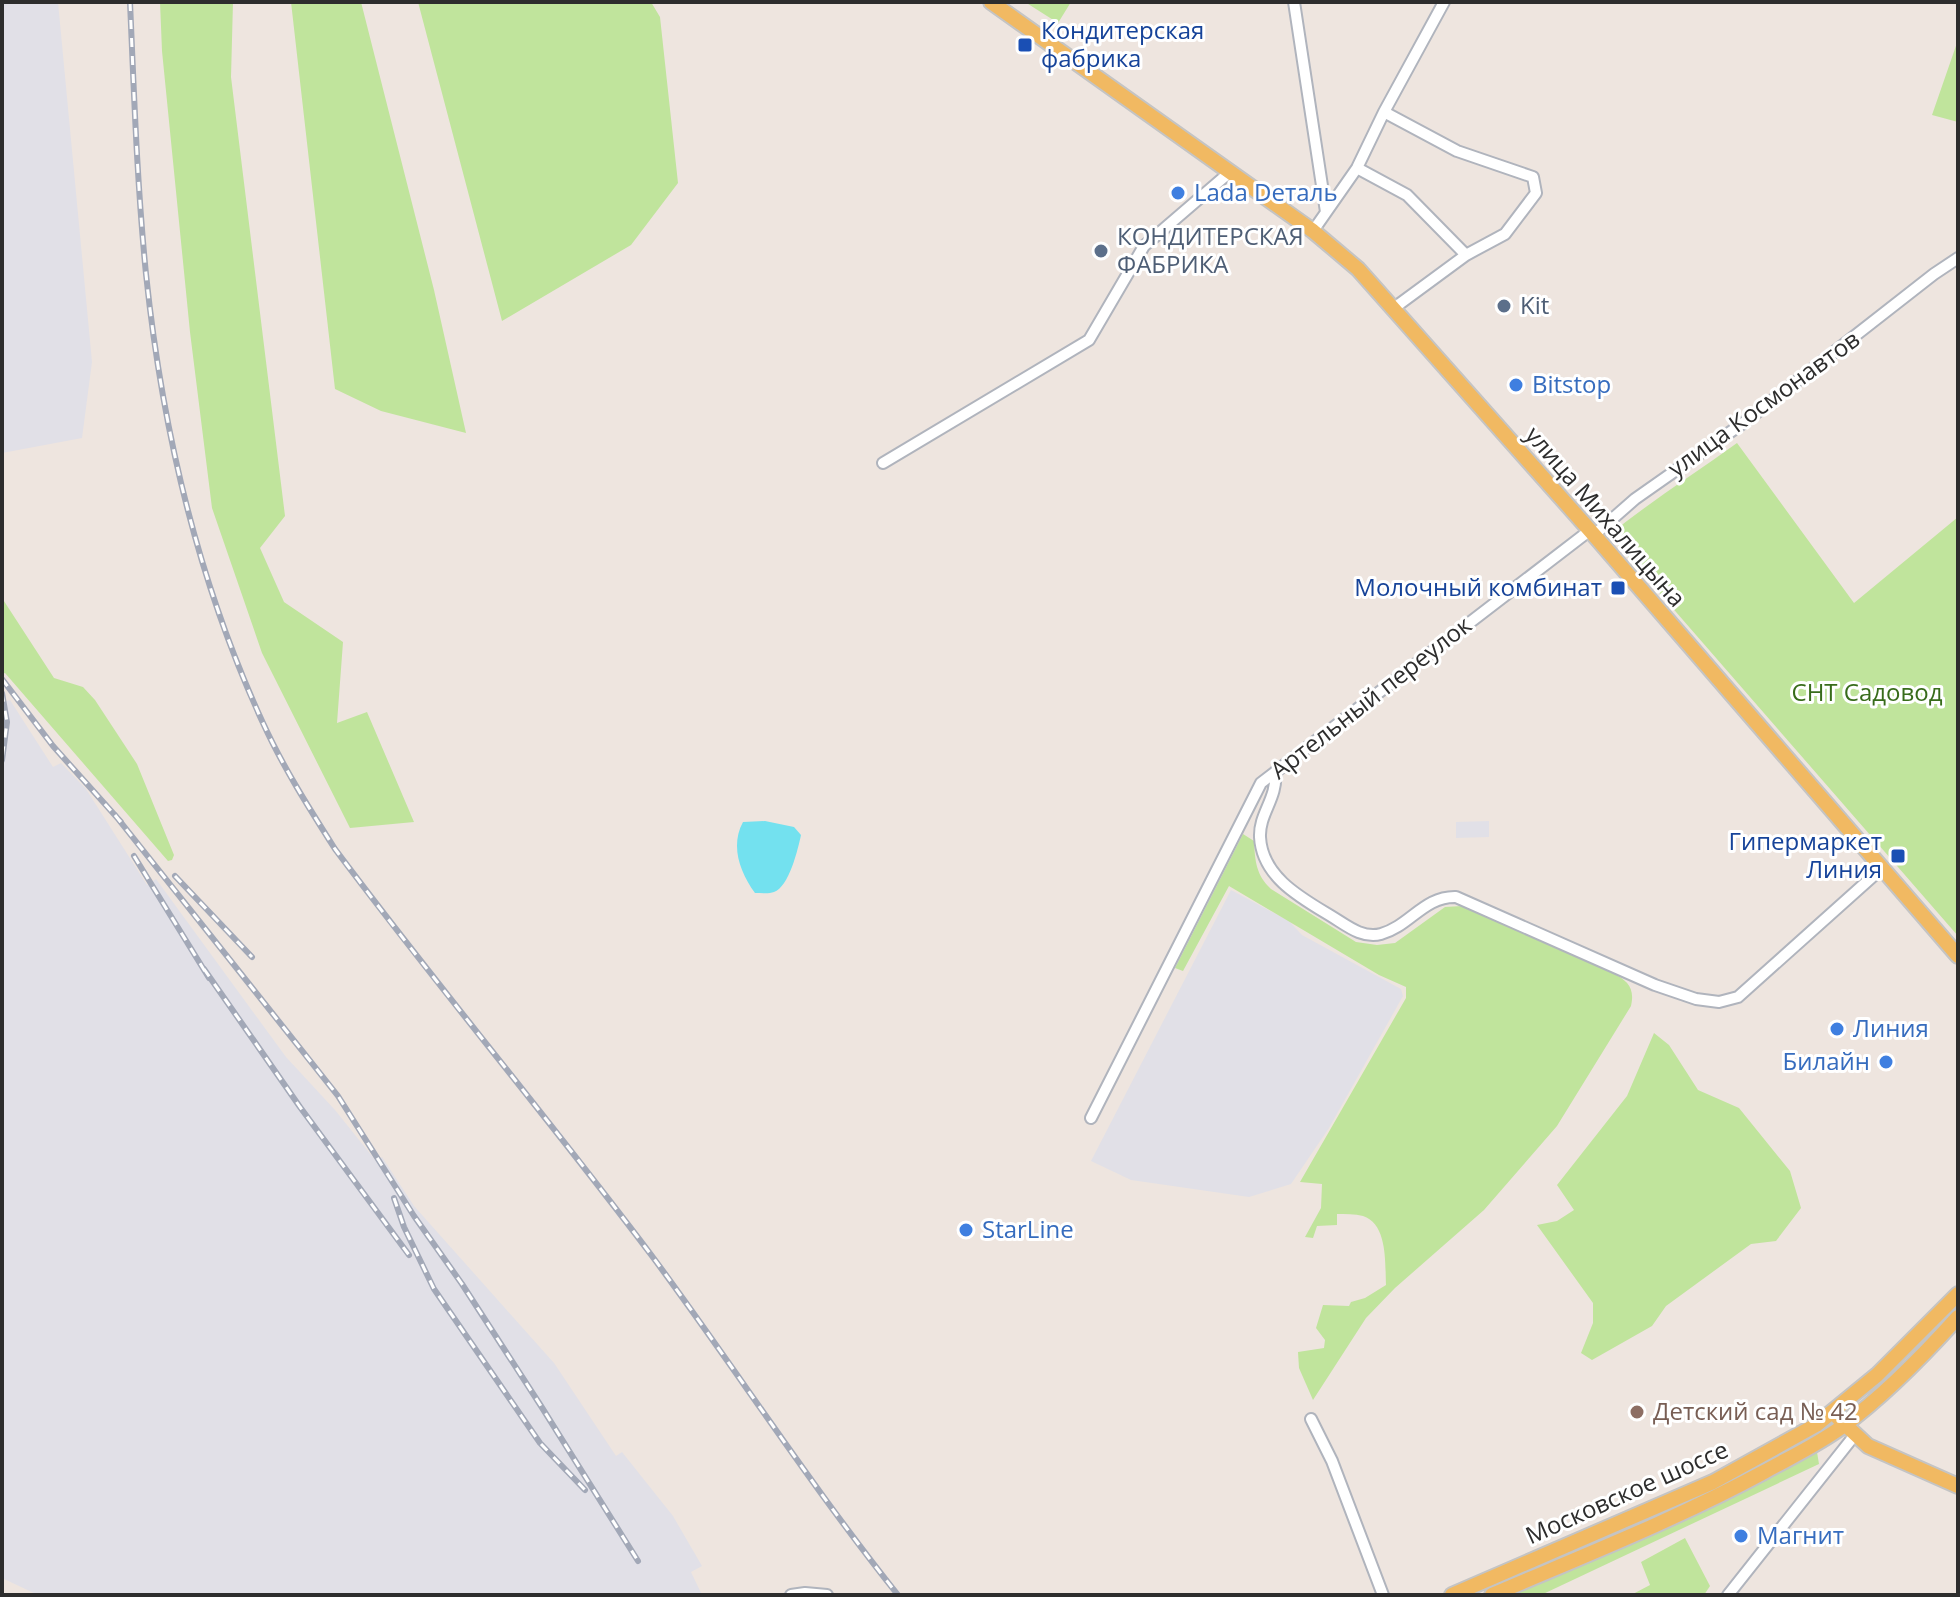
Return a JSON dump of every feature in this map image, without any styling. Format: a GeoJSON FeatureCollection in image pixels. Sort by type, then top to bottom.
{"type":"FeatureCollection","features":[{"type":"Feature","properties":{"kind":"main road","name":"улица Михалицына"},"geometry":{"type":"LineString","coordinates":[[991,2],[1313,231],[1358,269],[1592,533],[1958,956]]}},
{"type":"Feature","properties":{"kind":"main road","name":"Московское шоссе"},"geometry":{"type":"LineString","coordinates":[[1452,1595],[1713,1482],[1834,1413],[1889,1365],[1958,1294]]}},
{"type":"Feature","properties":{"kind":"main road","name":"Московское шоссе"},"geometry":{"type":"LineString","coordinates":[[1492,1595],[1719,1496],[1849,1431],[1958,1317]]}},
{"type":"Feature","properties":{"kind":"main road"},"geometry":{"type":"LineString","coordinates":[[1834,1413],[1849,1431],[1876,1450],[1958,1486]]}},
{"type":"Feature","properties":{"kind":"street"},"geometry":{"type":"LineString","coordinates":[[1294,2],[1326,212]]}},
{"type":"Feature","properties":{"kind":"street"},"geometry":{"type":"LineString","coordinates":[[1313,231],[1357,168],[1444,2]]}},
{"type":"Feature","properties":{"kind":"street"},"geometry":{"type":"LineString","coordinates":[[1384,112],[1457,151],[1533,177],[1536,193],[1505,234],[1466,255],[1394,308]]}},
{"type":"Feature","properties":{"kind":"street"},"geometry":{"type":"LineString","coordinates":[[1357,168],[1407,195],[1466,255]]}},
{"type":"Feature","properties":{"kind":"street"},"geometry":{"type":"LineString","coordinates":[[883,463],[1089,340],[1144,246],[1230,172]]}},
{"type":"Feature","properties":{"kind":"street","name":"улица Космонавтов"},"geometry":{"type":"LineString","coordinates":[[1592,533],[1746,421],[1958,258]]}},
{"type":"Feature","properties":{"kind":"street","name":"Артельный переулок"},"geometry":{"type":"LineString","coordinates":[[1091,1118],[1261,783],[1592,533]]}},
{"type":"Feature","properties":{"kind":"street"},"geometry":{"type":"LineString","coordinates":[[1275,772],[1274,796],[1261,823],[1265,857],[1293,893],[1363,934],[1381,934],[1435,899],[1456,897],[1655,985],[1696,999],[1719,1002],[1738,997],[1881,869]]}},
{"type":"Feature","properties":{"kind":"street"},"geometry":{"type":"LineString","coordinates":[[1311,1419],[1332,1461],[1383,1595]]}},
{"type":"Feature","properties":{"kind":"street"},"geometry":{"type":"LineString","coordinates":[[1728,1595],[1849,1431]]}},
{"type":"Feature","properties":{"kind":"street"},"geometry":{"type":"LineString","coordinates":[[791,1595],[827,1595]]}},
{"type":"Feature","properties":{"kind":"shaded area"},"geometry":{"type":"Polygon","coordinates":[[[2,2],[58,2],[92,362],[82,438],[2,453],[2,2]]]}},
{"type":"Feature","properties":{"kind":"shaded area"},"geometry":{"type":"Polygon","coordinates":[[[10,700],[53,767],[61,763],[86,789],[147,885],[156,879],[286,1057],[376,1161],[382,1157],[414,1206],[554,1363],[616,1456],[622,1452],[673,1516],[702,1566],[691,1572],[702,1595],[38,1595],[2,1578],[2,702],[10,700]]]}},
{"type":"Feature","properties":{"kind":"shaded area"},"geometry":{"type":"Polygon","coordinates":[[[1489,821],[1489,837],[1456,838],[1456,822],[1489,821]]]}},
{"type":"Feature","properties":{"kind":"shaded area"},"geometry":{"type":"Polygon","coordinates":[[[1231,890],[1289,921],[1302,935],[1401,989],[1403,996],[1329,1128],[1291,1184],[1249,1197],[1131,1180],[1091,1161],[1231,890]]]}},
{"type":"Feature","properties":{"kind":"green space"},"geometry":{"type":"Polygon","coordinates":[[[160,2],[233,2],[231,77],[285,516],[260,548],[284,602],[343,642],[337,723],[367,712],[414,822],[350,828],[262,653],[212,508],[190,332],[162,51],[160,2]]]}},
{"type":"Feature","properties":{"kind":"green space"},"geometry":{"type":"Polygon","coordinates":[[[291,2],[361,2],[434,290],[466,433],[381,411],[335,389],[291,2]]]}},
{"type":"Feature","properties":{"kind":"green space"},"geometry":{"type":"Polygon","coordinates":[[[418,2],[651,2],[660,17],[678,183],[631,245],[502,321],[418,2]]]}},
{"type":"Feature","properties":{"kind":"green space"},"geometry":{"type":"Polygon","coordinates":[[[1025,2],[1071,2],[1058,23],[1025,2]]]}},
{"type":"Feature","properties":{"kind":"green space"},"geometry":{"type":"Polygon","coordinates":[[[1958,40],[1958,122],[1932,115],[1958,40]]]}},
{"type":"Feature","properties":{"kind":"green space","name":"СНТ Садовод"},"geometry":{"type":"Polygon","coordinates":[[[1737,443],[1854,603],[1958,517],[1958,936],[1609,535],[1737,443]]]}},
{"type":"Feature","properties":{"kind":"green space"},"geometry":{"type":"Polygon","coordinates":[[[2,598],[54,678],[83,687],[137,764],[174,855],[172,860],[168,861],[5,673],[2,674],[2,598]]]}},
{"type":"Feature","properties":{"kind":"green space"},"geometry":{"type":"Polygon","coordinates":[[[1243,834],[1254,841],[1257,867],[1271,889],[1356,942],[1377,945],[1395,943],[1445,907],[1462,906],[1613,973],[1626,982],[1632,994],[1631,1006],[1557,1126],[1484,1210],[1395,1288],[1366,1318],[1313,1400],[1299,1368],[1298,1352],[1324,1348],[1325,1340],[1316,1328],[1323,1305],[1349,1306],[1351,1302],[1365,1298],[1386,1285],[1386,1266],[1384,1246],[1377,1227],[1363,1216],[1337,1214],[1337,1225],[1317,1226],[1313,1238],[1305,1237],[1321,1208],[1322,1184],[1300,1182],[1406,998],[1406,987],[1379,975],[1229,886],[1183,971],[1175,968],[1243,834]]]}},
{"type":"Feature","properties":{"kind":"green space"},"geometry":{"type":"Polygon","coordinates":[[[1654,1033],[1669,1045],[1698,1090],[1739,1108],[1790,1171],[1801,1208],[1776,1241],[1751,1244],[1666,1306],[1652,1326],[1592,1360],[1581,1353],[1593,1323],[1593,1303],[1537,1225],[1557,1221],[1574,1210],[1557,1185],[1627,1096],[1654,1033]]]}},
{"type":"Feature","properties":{"kind":"green space"},"geometry":{"type":"Polygon","coordinates":[[[1817,1452],[1819,1464],[1541,1595],[1505,1595],[1811,1453],[1817,1452]]]}},
{"type":"Feature","properties":{"kind":"green space"},"geometry":{"type":"Polygon","coordinates":[[[1685,1538],[1710,1586],[1704,1595],[1631,1595],[1650,1585],[1641,1562],[1685,1538]]]}},
{"type":"Feature","properties":{"kind":"water"},"geometry":{"type":"Polygon","coordinates":[[[765,821],[794,827],[801,835],[784,883],[774,892],[755,893],[741,868],[737,840],[743,822],[765,821]]]}},
{"type":"Feature","properties":{"kind":"railway"},"geometry":{"type":"LineString","coordinates":[[130,2],[146,274],[173,447],[186,503],[220,615],[240,670],[271,739],[335,849],[652,1256],[898,1595]]}},
{"type":"Feature","properties":{"kind":"railway"},"geometry":{"type":"LineString","coordinates":[[2,679],[53,746],[121,822]]}},
{"type":"Feature","properties":{"kind":"railway"},"geometry":{"type":"LineString","coordinates":[[2,693],[7,722],[2,760]]}},
{"type":"Feature","properties":{"kind":"railway"},"geometry":{"type":"LineString","coordinates":[[115,815],[338,1096],[541,1406],[638,1561]]}},
{"type":"Feature","properties":{"kind":"railway"},"geometry":{"type":"LineString","coordinates":[[134,856],[209,978]]}},
{"type":"Feature","properties":{"kind":"railway"},"geometry":{"type":"LineString","coordinates":[[175,876],[252,957]]}},
{"type":"Feature","properties":{"kind":"railway"},"geometry":{"type":"LineString","coordinates":[[204,969],[409,1255]]}},
{"type":"Feature","properties":{"kind":"railway"},"geometry":{"type":"LineString","coordinates":[[394,1198],[404,1227],[434,1289],[540,1443],[585,1490]]}},
{"type":"Feature","properties":{"kind":"place","name":"Кондитерская фабрика"},"geometry":{"type":"Point","coordinates":[1025,45]}},
{"type":"Feature","properties":{"kind":"place","name":"Lada Dеталь"},"geometry":{"type":"Point","coordinates":[1178,193]}},
{"type":"Feature","properties":{"kind":"place","name":"КОНДИТЕРСКАЯ ФАБРИКА"},"geometry":{"type":"Point","coordinates":[1101,251]}},
{"type":"Feature","properties":{"kind":"place","name":"Kit"},"geometry":{"type":"Point","coordinates":[1504,306]}},
{"type":"Feature","properties":{"kind":"place","name":"Bitstop"},"geometry":{"type":"Point","coordinates":[1516,385]}},
{"type":"Feature","properties":{"kind":"place","name":"Молочный комбинат"},"geometry":{"type":"Point","coordinates":[1618,588]}},
{"type":"Feature","properties":{"kind":"place","name":"Гипермаркет Линия"},"geometry":{"type":"Point","coordinates":[1898,856]}},
{"type":"Feature","properties":{"kind":"place","name":"Линия"},"geometry":{"type":"Point","coordinates":[1837,1029]}},
{"type":"Feature","properties":{"kind":"place","name":"Билайн"},"geometry":{"type":"Point","coordinates":[1886,1062]}},
{"type":"Feature","properties":{"kind":"place","name":"StarLine"},"geometry":{"type":"Point","coordinates":[966,1230]}},
{"type":"Feature","properties":{"kind":"place","name":"Детский сад № 42"},"geometry":{"type":"Point","coordinates":[1637,1412]}},
{"type":"Feature","properties":{"kind":"place","name":"Магнит"},"geometry":{"type":"Point","coordinates":[1741,1536]}}]}
